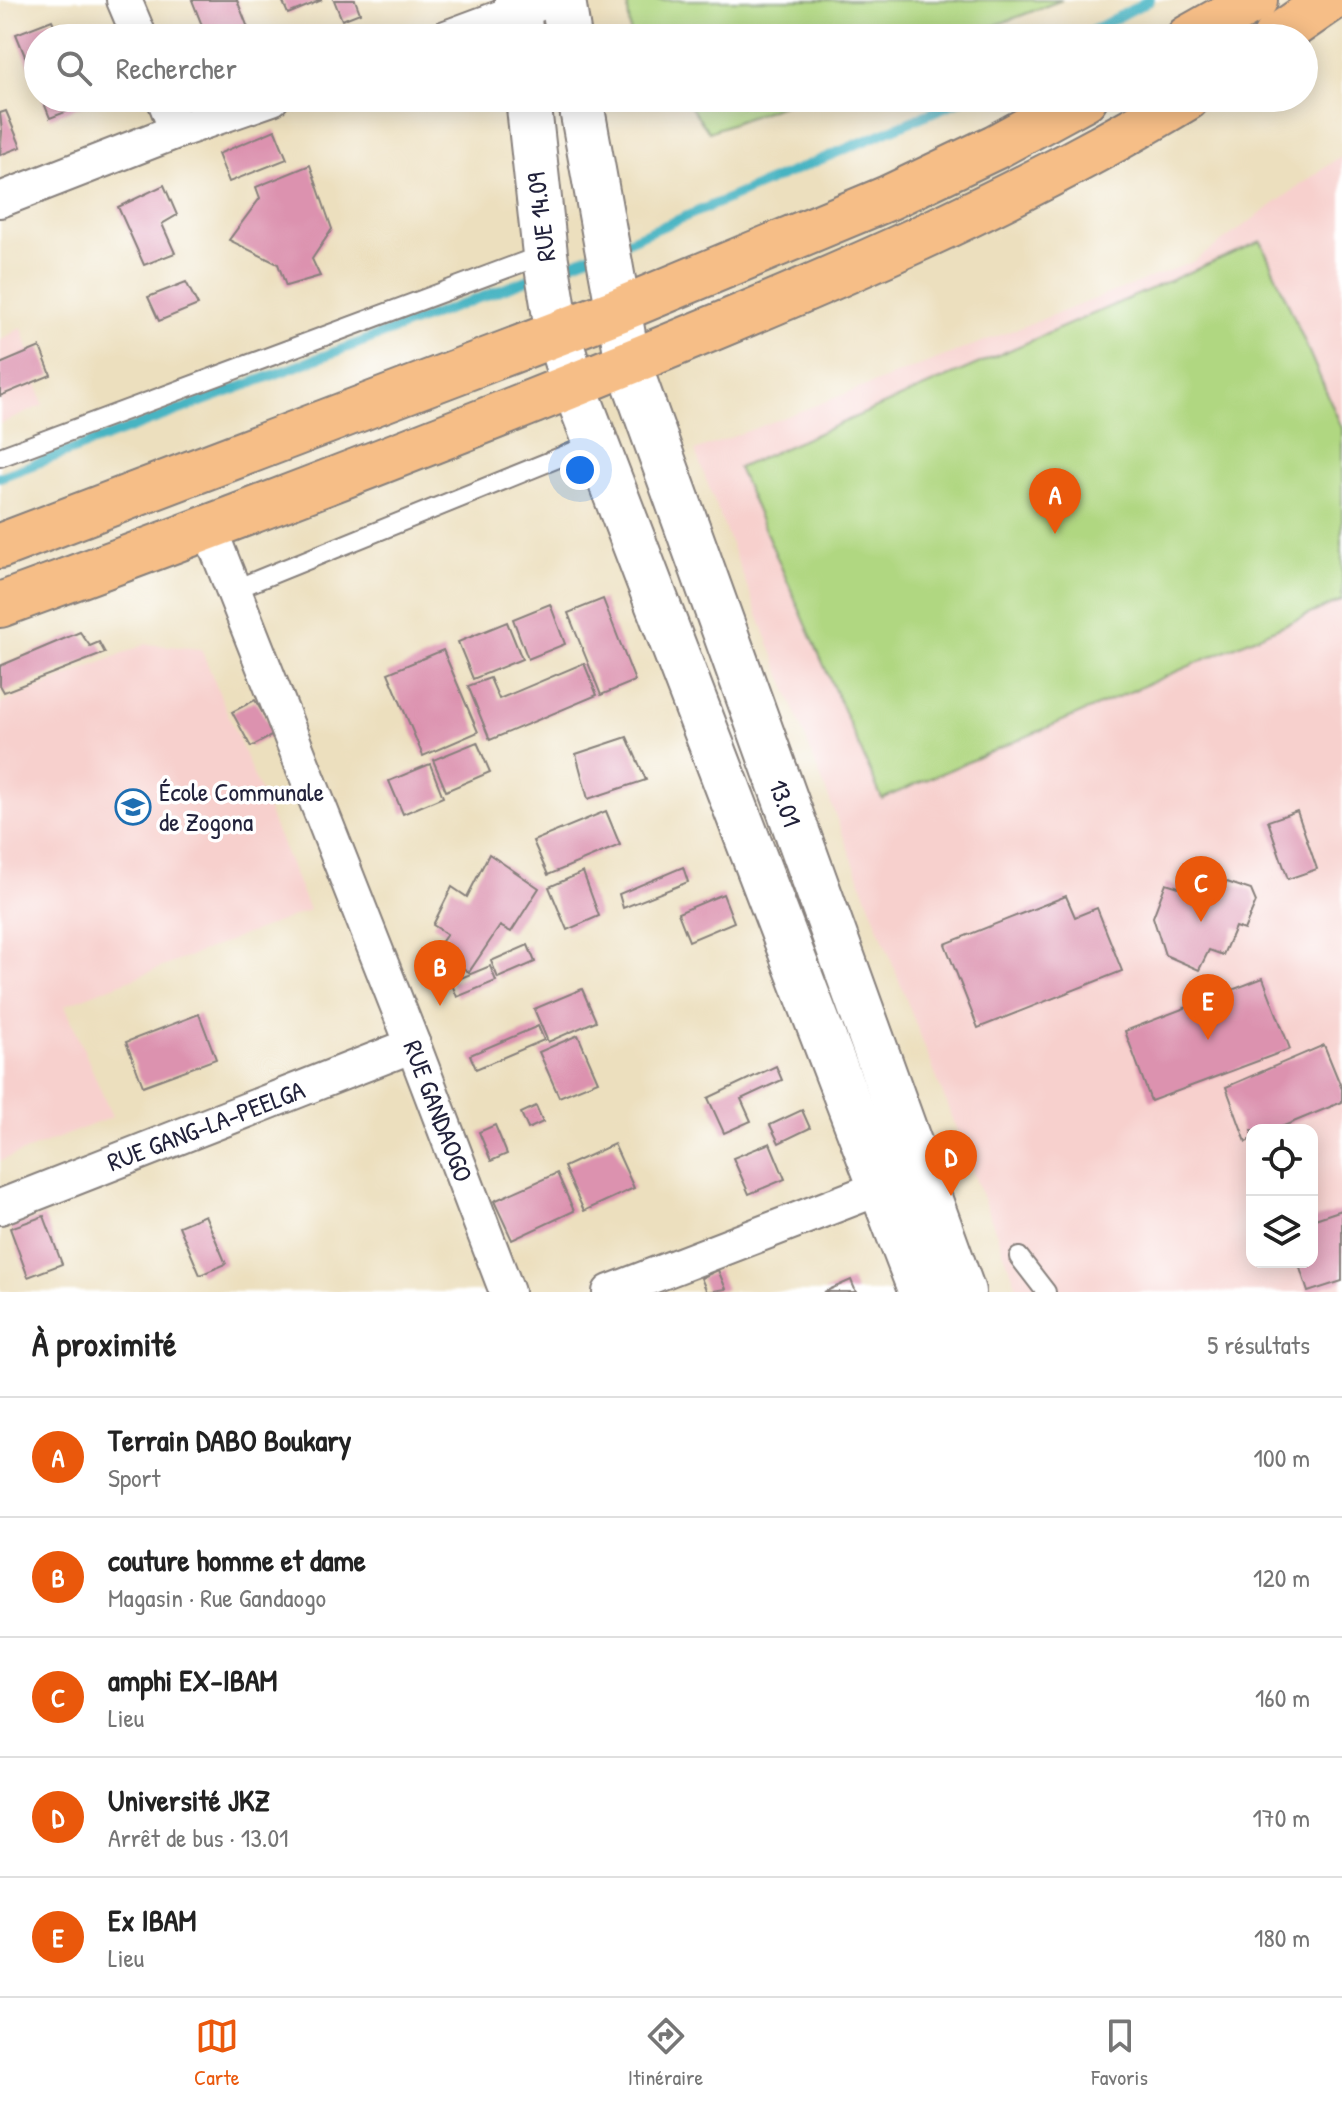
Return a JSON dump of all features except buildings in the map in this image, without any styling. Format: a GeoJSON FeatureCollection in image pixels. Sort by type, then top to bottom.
{"type":"FeatureCollection","features":[{"type":"Feature","properties":{"kind":"main road"},"geometry":{"type":"LineString","coordinates":[[1213,24],[1255,0]]}},
{"type":"Feature","properties":{"kind":"main road"},"geometry":{"type":"LineString","coordinates":[[1295,24],[1330,0]]}},
{"type":"Feature","properties":{"kind":"main road"},"geometry":{"type":"LineString","coordinates":[[0,546],[558,335],[888,198],[995,147],[1059,112]]}},
{"type":"Feature","properties":{"kind":"main road"},"geometry":{"type":"LineString","coordinates":[[0,605],[209,528],[574,386],[820,285],[1120,139],[1164,112]]}},
{"type":"Feature","properties":{"kind":"street"},"geometry":{"type":"LineString","coordinates":[[124,0],[134,24]]}},
{"type":"Feature","properties":{"kind":"street"},"geometry":{"type":"LineString","coordinates":[[563,0],[567,24]]}},
{"type":"Feature","properties":{"kind":"street"},"geometry":{"type":"LineString","coordinates":[[491,24],[526,13]]}},
{"type":"Feature","properties":{"kind":"street"},"geometry":{"type":"LineString","coordinates":[[170,112],[177,131]]}},
{"type":"Feature","properties":{"kind":"street"},"geometry":{"type":"LineString","coordinates":[[0,200],[232,112]]}},
{"type":"Feature","properties":{"kind":"street","name":"RUE 14.09"},"geometry":{"type":"LineString","coordinates":[[530,112],[545,254],[558,335]]}},
{"type":"Feature","properties":{"kind":"street"},"geometry":{"type":"LineString","coordinates":[[583,112],[619,310]]}},
{"type":"Feature","properties":{"kind":"street","name":"13.01"},"geometry":{"type":"LineString","coordinates":[[619,310],[628,363],[899,1181],[921,1292]]}},
{"type":"Feature","properties":{"kind":"street","name":"13.01"},"geometry":{"type":"LineString","coordinates":[[558,335],[595,443],[899,1181],[963,1292]]}},
{"type":"Feature","properties":{"kind":"street","name":"RUE GANDAOGO"},"geometry":{"type":"LineString","coordinates":[[209,528],[507,1292]]}},
{"type":"Feature","properties":{"kind":"street","name":"RUE GANG-LA-PEELGA"},"geometry":{"type":"LineString","coordinates":[[0,1207],[413,1045]]}},
{"type":"Feature","properties":{"kind":"street"},"geometry":{"type":"LineString","coordinates":[[610,1292],[899,1181]]}},
{"type":"Feature","properties":{"kind":"lane"},"geometry":{"type":"LineString","coordinates":[[0,457],[545,254]]}},
{"type":"Feature","properties":{"kind":"lane"},"geometry":{"type":"LineString","coordinates":[[233,590],[595,443]]}},
{"type":"Feature","properties":{"kind":"lane"},"geometry":{"type":"LineString","coordinates":[[1019,1257],[1046,1292]]}},
{"type":"Feature","properties":{"kind":"shaded area"},"geometry":{"type":"Polygon","coordinates":[[[1342,155],[1342,1292],[1019,1292],[695,451],[1195,261],[1342,155]]]}},
{"type":"Feature","properties":{"kind":"shaded area"},"geometry":{"type":"Polygon","coordinates":[[[22,327],[43,405],[0,424],[0,341],[22,327]]]}},
{"type":"Feature","properties":{"kind":"shaded area","name":"École Communale de Zogona"},"geometry":{"type":"Polygon","coordinates":[[[146,644],[201,649],[309,910],[65,1005],[112,1117],[0,1161],[0,704],[146,644]]]}},
{"type":"Feature","properties":{"kind":"green space"},"geometry":{"type":"Polygon","coordinates":[[[627,0],[1062,0],[999,24],[630,24],[627,0]]]}},
{"type":"Feature","properties":{"kind":"green space"},"geometry":{"type":"Polygon","coordinates":[[[694,112],[763,112],[709,132],[694,112]]]}},
{"type":"Feature","properties":{"kind":"green space"},"geometry":{"type":"Polygon","coordinates":[[[1261,241],[1342,428],[1342,600],[882,799],[738,468],[1261,241]]]}},
{"type":"Feature","properties":{"kind":"waterway"},"geometry":{"type":"LineString","coordinates":[[1105,24],[1150,0]]}},
{"type":"Feature","properties":{"kind":"waterway"},"geometry":{"type":"LineString","coordinates":[[616,246],[933,112]]}},
{"type":"Feature","properties":{"kind":"waterway"},"geometry":{"type":"LineString","coordinates":[[556,269],[597,253]]}},
{"type":"Feature","properties":{"kind":"waterway"},"geometry":{"type":"LineString","coordinates":[[0,477],[538,276]]}},
{"type":"Feature","properties":{"kind":"place","name":"Terrain DABO Boukary"},"geometry":{"type":"Point","coordinates":[1055,534]}},
{"type":"Feature","properties":{"kind":"place","name":"École Communale de Zogona"},"geometry":{"type":"Point","coordinates":[133,807]}},
{"type":"Feature","properties":{"kind":"place","name":"amphi EX-IBAM"},"geometry":{"type":"Point","coordinates":[1201,922]}},
{"type":"Feature","properties":{"kind":"place","name":"couture homme et dame"},"geometry":{"type":"Point","coordinates":[440,1006]}},
{"type":"Feature","properties":{"kind":"place","name":"Ex IBAM"},"geometry":{"type":"Point","coordinates":[1208,1040]}},
{"type":"Feature","properties":{"kind":"place","name":"Université JKZ"},"geometry":{"type":"Point","coordinates":[951,1196]}}]}
